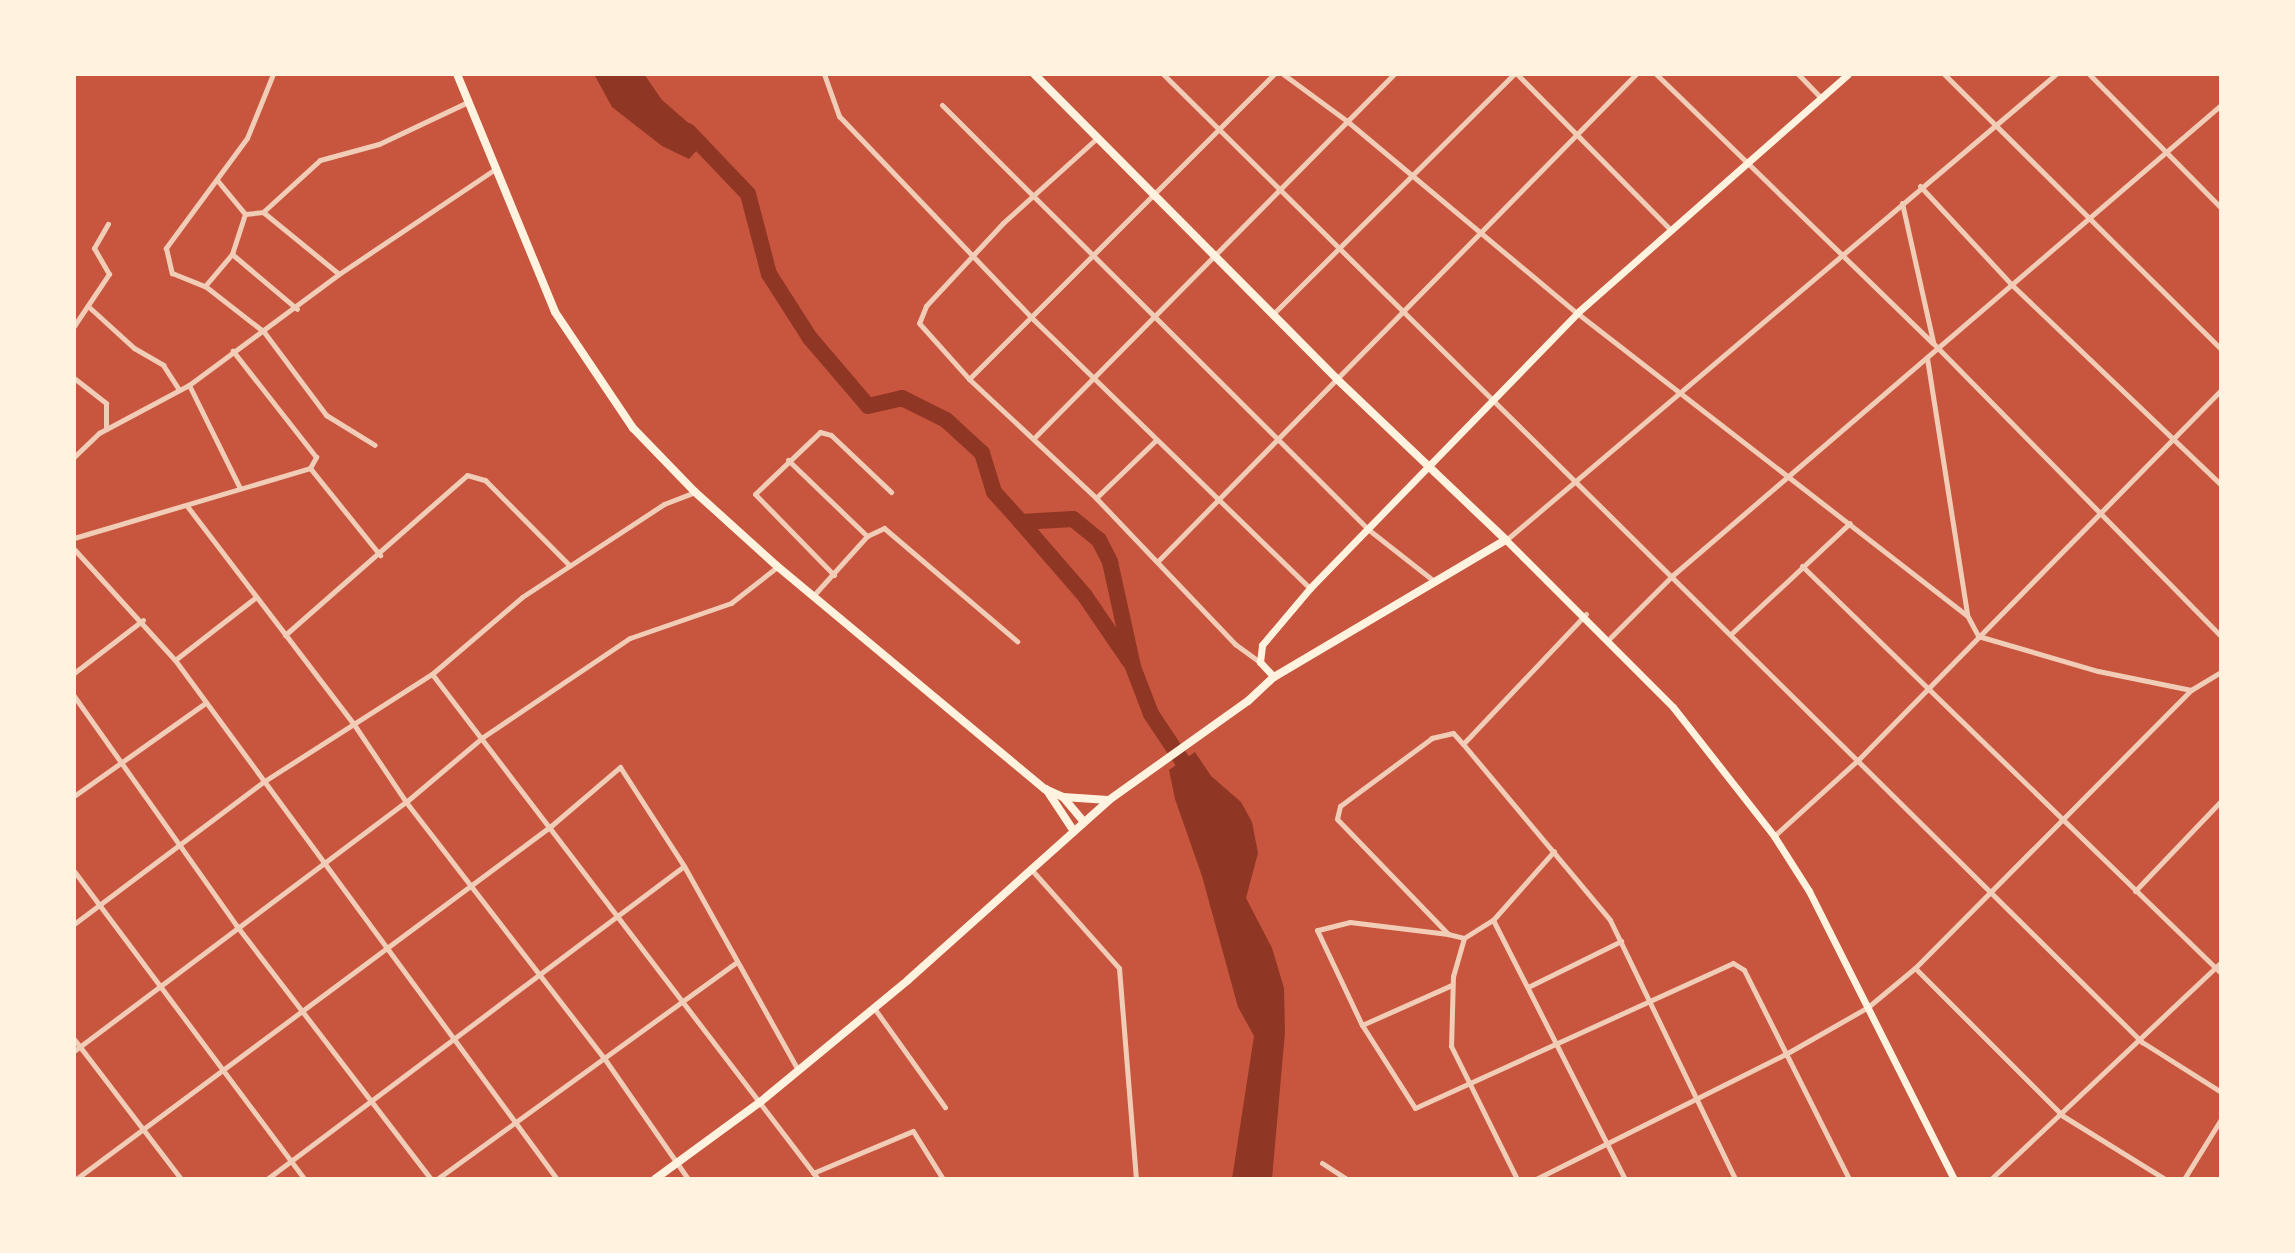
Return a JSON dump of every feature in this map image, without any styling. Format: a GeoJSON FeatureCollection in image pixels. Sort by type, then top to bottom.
{"type":"FeatureCollection","features":[{"type":"Feature","properties":{"kind":"main road"},"geometry":{"type":"LineString","coordinates":[[457,74],[555,312],[587,365],[633,428],[695,492],[777,566],[1045,789],[1063,797],[1109,800]]}},
{"type":"Feature","properties":{"kind":"main road"},"geometry":{"type":"LineString","coordinates":[[1034,74],[1337,379],[1586,614],[1673,707],[1774,836],[1809,891],[1954,1179]]}},
{"type":"Feature","properties":{"kind":"main road"},"geometry":{"type":"LineString","coordinates":[[1274,677],[1260,662],[1262,645],[1310,588],[1432,468],[1491,401],[1577,313],[1848,74]]}},
{"type":"Feature","properties":{"kind":"main road"},"geometry":{"type":"LineString","coordinates":[[655,1179],[759,1103],[874,1008],[1109,800],[1248,701],[1274,677],[1506,540]]}},
{"type":"Feature","properties":{"kind":"main road"},"geometry":{"type":"LineString","coordinates":[[1045,789],[1073,830]]}},
{"type":"Feature","properties":{"kind":"main road"},"geometry":{"type":"LineString","coordinates":[[1063,797],[1083,821]]}},
{"type":"Feature","properties":{"kind":"street"},"geometry":{"type":"LineString","coordinates":[[273,74],[247,138],[166,248],[172,273],[205,286],[264,332],[326,415],[375,445]]}},
{"type":"Feature","properties":{"kind":"street"},"geometry":{"type":"LineString","coordinates":[[824,74],[839,116],[1034,320],[1096,375],[1155,441],[1310,588]]}},
{"type":"Feature","properties":{"kind":"street"},"geometry":{"type":"LineString","coordinates":[[1163,74],[1217,132],[1342,250],[1491,401],[1579,482],[2142,1042],[2221,1092]]}},
{"type":"Feature","properties":{"kind":"street"},"geometry":{"type":"LineString","coordinates":[[969,379],[1034,320],[1152,195],[1274,74]]}},
{"type":"Feature","properties":{"kind":"street"},"geometry":{"type":"LineString","coordinates":[[1283,74],[1347,121],[1483,231],[1577,313],[1967,615]]}},
{"type":"Feature","properties":{"kind":"street"},"geometry":{"type":"LineString","coordinates":[[1034,438],[1394,74]]}},
{"type":"Feature","properties":{"kind":"street"},"geometry":{"type":"LineString","coordinates":[[1274,313],[1342,250],[1515,74],[1671,230]]}},
{"type":"Feature","properties":{"kind":"street"},"geometry":{"type":"LineString","coordinates":[[1158,561],[1636,74]]}},
{"type":"Feature","properties":{"kind":"street"},"geometry":{"type":"LineString","coordinates":[[1656,74],[1841,258],[1933,343],[2221,636]]}},
{"type":"Feature","properties":{"kind":"street"},"geometry":{"type":"LineString","coordinates":[[1798,74],[1821,98]]}},
{"type":"Feature","properties":{"kind":"street"},"geometry":{"type":"LineString","coordinates":[[1944,74],[1992,124],[2091,215],[2221,349]]}},
{"type":"Feature","properties":{"kind":"street"},"geometry":{"type":"LineString","coordinates":[[1506,540],[1579,482],[1679,391],[1841,258],[1992,124],[2056,74]]}},
{"type":"Feature","properties":{"kind":"street"},"geometry":{"type":"LineString","coordinates":[[2089,74],[2221,208]]}},
{"type":"Feature","properties":{"kind":"street"},"geometry":{"type":"LineString","coordinates":[[245,214],[263,212],[320,160],[379,144],[469,101]]}},
{"type":"Feature","properties":{"kind":"street"},"geometry":{"type":"LineString","coordinates":[[942,105],[1092,259],[1369,530],[1434,581]]}},
{"type":"Feature","properties":{"kind":"street"},"geometry":{"type":"LineString","coordinates":[[1610,638],[1673,575],[1792,478],[2221,105]]}},
{"type":"Feature","properties":{"kind":"street"},"geometry":{"type":"LineString","coordinates":[[1097,138],[1033,195],[973,257],[919,314],[919,323],[969,379],[1096,498],[1235,644],[1260,662]]}},
{"type":"Feature","properties":{"kind":"street"},"geometry":{"type":"LineString","coordinates":[[74,457],[106,430],[178,388],[189,385],[233,351],[297,309],[339,274],[497,167]]}},
{"type":"Feature","properties":{"kind":"street"},"geometry":{"type":"LineString","coordinates":[[217,180],[245,214]]}},
{"type":"Feature","properties":{"kind":"street"},"geometry":{"type":"LineString","coordinates":[[1920,186],[2012,285],[2221,485]]}},
{"type":"Feature","properties":{"kind":"street"},"geometry":{"type":"LineString","coordinates":[[1902,202],[1933,343]]}},
{"type":"Feature","properties":{"kind":"street"},"geometry":{"type":"LineString","coordinates":[[263,212],[339,274]]}},
{"type":"Feature","properties":{"kind":"street"},"geometry":{"type":"LineString","coordinates":[[205,286],[232,254],[245,214]]}},
{"type":"Feature","properties":{"kind":"street"},"geometry":{"type":"LineString","coordinates":[[74,326],[109,274],[94,248],[108,224]]}},
{"type":"Feature","properties":{"kind":"street"},"geometry":{"type":"LineString","coordinates":[[232,254],[297,309]]}},
{"type":"Feature","properties":{"kind":"street"},"geometry":{"type":"LineString","coordinates":[[89,307],[134,348],[163,365],[178,388]]}},
{"type":"Feature","properties":{"kind":"street"},"geometry":{"type":"LineString","coordinates":[[74,538],[187,506],[239,486],[310,468],[316,457],[233,351]]}},
{"type":"Feature","properties":{"kind":"street"},"geometry":{"type":"LineString","coordinates":[[1927,358],[1967,615],[1978,636],[2098,671],[2191,690]]}},
{"type":"Feature","properties":{"kind":"street"},"geometry":{"type":"LineString","coordinates":[[74,378],[106,403],[106,430]]}},
{"type":"Feature","properties":{"kind":"street"},"geometry":{"type":"LineString","coordinates":[[189,385],[239,486]]}},
{"type":"Feature","properties":{"kind":"street"},"geometry":{"type":"LineString","coordinates":[[1774,836],[1859,759],[2221,390]]}},
{"type":"Feature","properties":{"kind":"street"},"geometry":{"type":"LineString","coordinates":[[834,575],[755,498],[788,460],[820,432],[831,435],[891,492]]}},
{"type":"Feature","properties":{"kind":"street"},"geometry":{"type":"LineString","coordinates":[[1096,498],[1155,441]]}},
{"type":"Feature","properties":{"kind":"street"},"geometry":{"type":"LineString","coordinates":[[788,460],[867,536]]}},
{"type":"Feature","properties":{"kind":"street"},"geometry":{"type":"LineString","coordinates":[[310,468],[380,555]]}},
{"type":"Feature","properties":{"kind":"street"},"geometry":{"type":"LineString","coordinates":[[285,635],[380,555],[467,475],[477,474],[569,565]]}},
{"type":"Feature","properties":{"kind":"street"},"geometry":{"type":"LineString","coordinates":[[74,924],[263,782],[432,674],[522,597],[664,504],[695,492]]}},
{"type":"Feature","properties":{"kind":"street"},"geometry":{"type":"LineString","coordinates":[[187,506],[353,723],[406,802],[604,1058],[688,1179]]}},
{"type":"Feature","properties":{"kind":"street"},"geometry":{"type":"LineString","coordinates":[[1732,633],[1850,523]]}},
{"type":"Feature","properties":{"kind":"street"},"geometry":{"type":"LineString","coordinates":[[813,596],[867,536],[878,529],[890,530],[1017,641]]}},
{"type":"Feature","properties":{"kind":"street"},"geometry":{"type":"LineString","coordinates":[[74,549],[143,620],[175,660],[320,862],[388,948],[557,1179]]}},
{"type":"Feature","properties":{"kind":"street"},"geometry":{"type":"LineString","coordinates":[[74,1051],[320,862],[406,802],[483,737],[630,638],[731,603],[777,566]]}},
{"type":"Feature","properties":{"kind":"street"},"geometry":{"type":"LineString","coordinates":[[1802,566],[2221,973]]}},
{"type":"Feature","properties":{"kind":"street"},"geometry":{"type":"LineString","coordinates":[[175,660],[255,598]]}},
{"type":"Feature","properties":{"kind":"street"},"geometry":{"type":"LineString","coordinates":[[1463,744],[1586,614]]}},
{"type":"Feature","properties":{"kind":"street"},"geometry":{"type":"LineString","coordinates":[[74,673],[143,620]]}},
{"type":"Feature","properties":{"kind":"street"},"geometry":{"type":"LineString","coordinates":[[1536,1179],[1604,1142],[1695,1101],[1784,1055],[1868,1007],[1915,968],[2191,690],[2221,672]]}},
{"type":"Feature","properties":{"kind":"street"},"geometry":{"type":"LineString","coordinates":[[432,674],[818,1179]]}},
{"type":"Feature","properties":{"kind":"street"},"geometry":{"type":"LineString","coordinates":[[74,696],[183,845],[236,925],[434,1179],[735,963]]}},
{"type":"Feature","properties":{"kind":"street"},"geometry":{"type":"LineString","coordinates":[[74,796],[120,760],[204,704]]}},
{"type":"Feature","properties":{"kind":"street"},"geometry":{"type":"LineString","coordinates":[[1448,934],[1337,819],[1340,806],[1432,738],[1453,733],[1554,851],[1621,941],[1735,1179]]}},
{"type":"Feature","properties":{"kind":"street"},"geometry":{"type":"LineString","coordinates":[[76,1179],[303,1014],[551,826],[620,767],[684,866],[735,963],[798,1070]]}},
{"type":"Feature","properties":{"kind":"street"},"geometry":{"type":"LineString","coordinates":[[2135,891],[2221,801]]}},
{"type":"Feature","properties":{"kind":"street"},"geometry":{"type":"LineString","coordinates":[[1517,1179],[1467,1087],[1451,1046],[1452,985],[1464,938],[1493,920],[1554,851]]}},
{"type":"Feature","properties":{"kind":"street"},"geometry":{"type":"LineString","coordinates":[[267,1179],[684,866]]}},
{"type":"Feature","properties":{"kind":"street"},"geometry":{"type":"LineString","coordinates":[[1030,868],[1119,968],[1136,1179]]}},
{"type":"Feature","properties":{"kind":"street"},"geometry":{"type":"LineString","coordinates":[[74,871],[304,1179]]}},
{"type":"Feature","properties":{"kind":"street"},"geometry":{"type":"LineString","coordinates":[[1493,920],[1625,1179]]}},
{"type":"Feature","properties":{"kind":"street"},"geometry":{"type":"LineString","coordinates":[[1464,938],[1350,922],[1317,930],[1362,1025],[1415,1108],[1467,1087],[1555,1042],[1733,963],[1744,970],[1784,1055],[1849,1179]]}},
{"type":"Feature","properties":{"kind":"street"},"geometry":{"type":"LineString","coordinates":[[1528,987],[1621,941]]}},
{"type":"Feature","properties":{"kind":"street"},"geometry":{"type":"LineString","coordinates":[[1991,1179],[2142,1042],[2221,962]]}},
{"type":"Feature","properties":{"kind":"street"},"geometry":{"type":"LineString","coordinates":[[1915,968],[2063,1116],[2165,1179]]}},
{"type":"Feature","properties":{"kind":"street"},"geometry":{"type":"LineString","coordinates":[[1362,1025],[1452,985]]}},
{"type":"Feature","properties":{"kind":"street"},"geometry":{"type":"LineString","coordinates":[[874,1008],[945,1107]]}},
{"type":"Feature","properties":{"kind":"street"},"geometry":{"type":"LineString","coordinates":[[74,1039],[181,1179]]}},
{"type":"Feature","properties":{"kind":"street"},"geometry":{"type":"LineString","coordinates":[[2184,1179],[2221,1119]]}},
{"type":"Feature","properties":{"kind":"street"},"geometry":{"type":"LineString","coordinates":[[813,1173],[913,1131],[943,1179]]}},
{"type":"Feature","properties":{"kind":"street"},"geometry":{"type":"LineString","coordinates":[[1322,1163],[1347,1179]]}},
{"type":"Feature","properties":{"kind":"shaded area"},"geometry":{"type":"Polygon","coordinates":[[[594,74],[644,74],[662,100],[707,139],[689,159],[662,146],[612,107],[594,74]]]}},
{"type":"Feature","properties":{"kind":"shaded area"},"geometry":{"type":"Polygon","coordinates":[[[1195,752],[1211,776],[1241,802],[1252,822],[1258,853],[1246,898],[1272,948],[1284,988],[1285,1032],[1272,1179],[1232,1179],[1254,1036],[1238,1007],[1202,876],[1175,799],[1169,770],[1195,752]]]}},
{"type":"Feature","properties":{"kind":"waterway"},"geometry":{"type":"LineString","coordinates":[[688,131],[748,194],[769,274],[810,338],[868,406],[902,398],[946,420],[982,453],[994,492],[1021,522],[1073,519],[1099,540],[1110,562],[1133,667],[1151,714],[1193,777]]}},
{"type":"Feature","properties":{"kind":"waterway"},"geometry":{"type":"LineString","coordinates":[[1021,522],[1085,596],[1130,662]]}}]}
